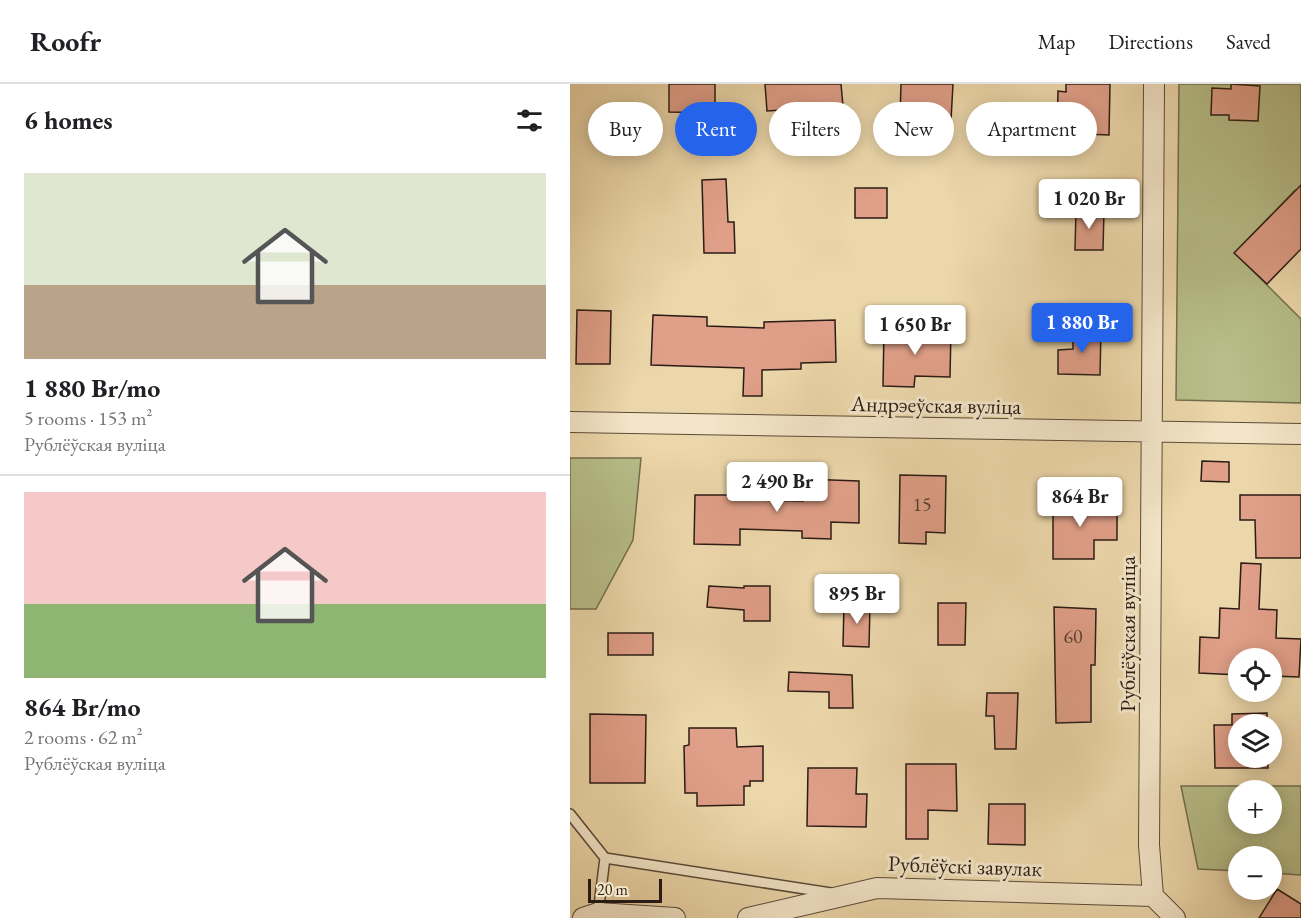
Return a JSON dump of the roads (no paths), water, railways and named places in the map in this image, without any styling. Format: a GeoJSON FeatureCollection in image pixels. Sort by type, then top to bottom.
{"type":"FeatureCollection","features":[{"type":"Feature","properties":{"kind":"street","name":"Рублёўская вуліца"},"geometry":{"type":"LineString","coordinates":[[1153,896],[1149,845],[1154,84]]}},
{"type":"Feature","properties":{"kind":"street","name":"Андрэеўская вуліца"},"geometry":{"type":"LineString","coordinates":[[570,422],[1301,434]]}},
{"type":"Feature","properties":{"kind":"street","name":"Рублёўскі завулак"},"geometry":{"type":"LineString","coordinates":[[748,918],[877,888],[1153,896]]}},
{"type":"Feature","properties":{"kind":"street"},"geometry":{"type":"LineString","coordinates":[[1153,896],[1175,918]]}},
{"type":"Feature","properties":{"kind":"street"},"geometry":{"type":"LineString","coordinates":[[590,916],[675,918]]}},
{"type":"Feature","properties":{"kind":"lane"},"geometry":{"type":"LineString","coordinates":[[570,814],[605,858],[845,895]]}},
{"type":"Feature","properties":{"kind":"lane"},"geometry":{"type":"LineString","coordinates":[[590,916],[605,858]]}}]}
